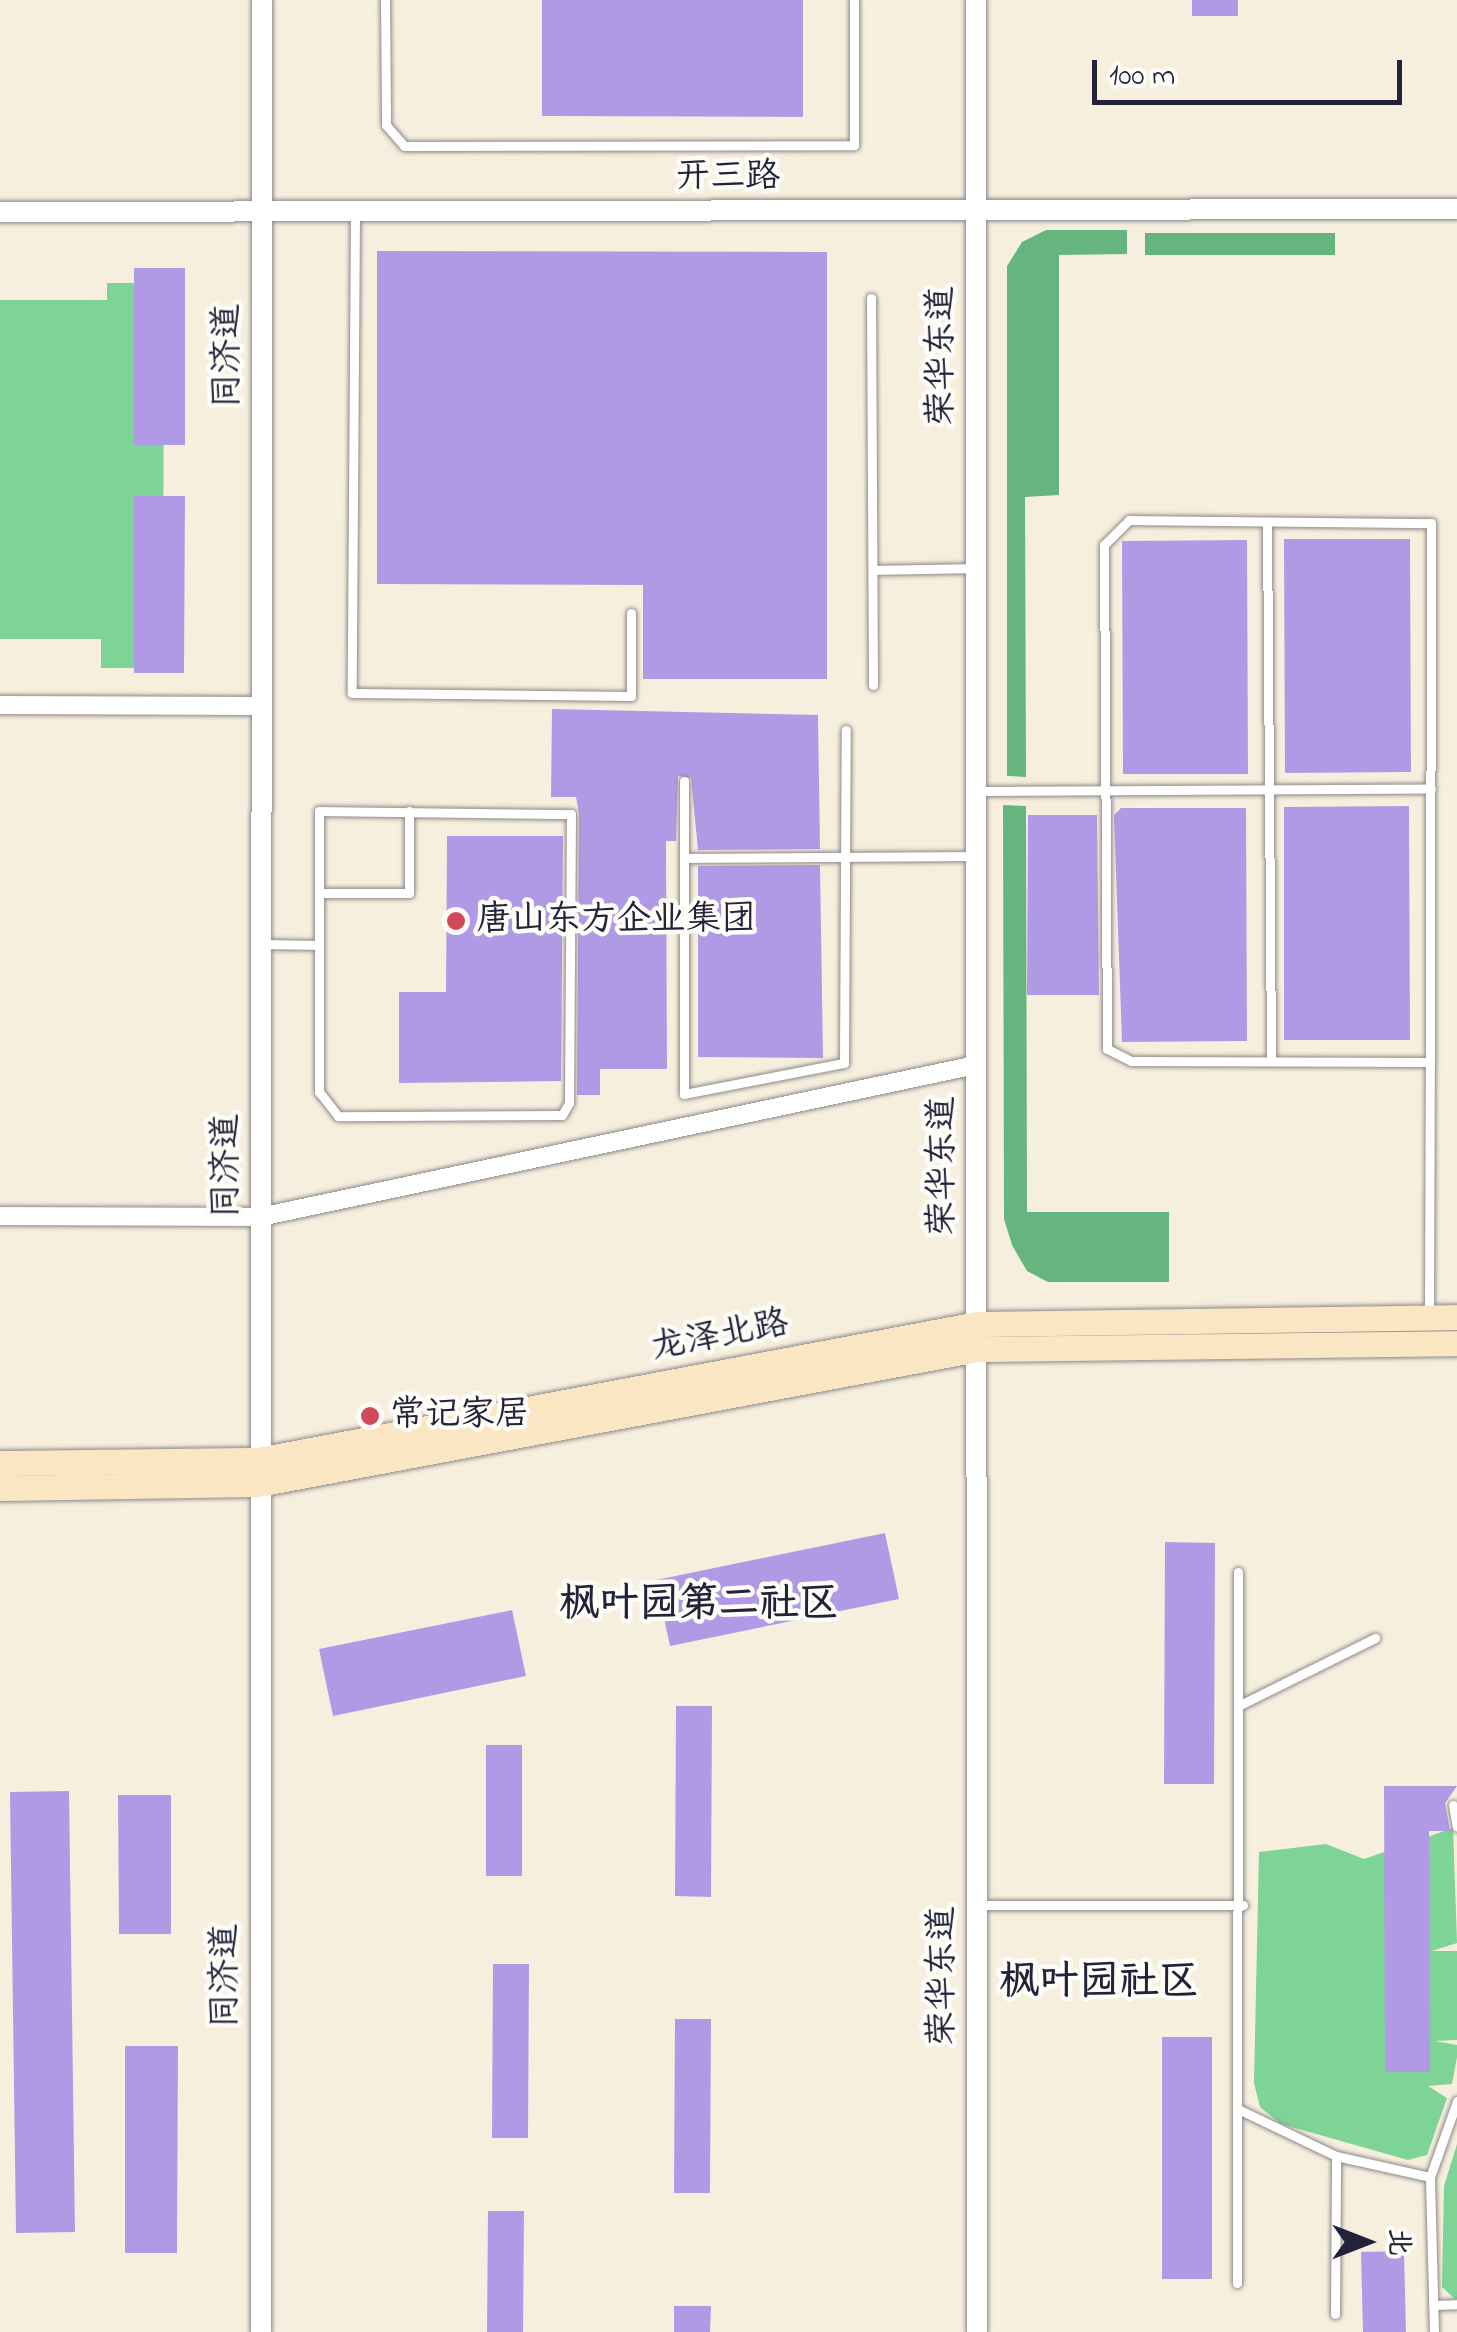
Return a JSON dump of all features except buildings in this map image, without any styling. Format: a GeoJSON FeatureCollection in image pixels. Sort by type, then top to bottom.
{"type":"FeatureCollection","features":[{"type":"Feature","properties":{"kind":"main road","name":"龙泽北路"},"geometry":{"type":"LineString","coordinates":[[0,1488],[258,1472],[976,1337],[1457,1317]]}},
{"type":"Feature","properties":{"kind":"main road","name":"龙泽北路"},"geometry":{"type":"LineString","coordinates":[[976,1337],[1457,1343]]}},
{"type":"Feature","properties":{"kind":"main road","name":"龙泽北路"},"geometry":{"type":"LineString","coordinates":[[0,1463],[258,1472]]}},
{"type":"Feature","properties":{"kind":"street","name":"同济道"},"geometry":{"type":"LineString","coordinates":[[261,2332],[258,1472],[262,0]]}},
{"type":"Feature","properties":{"kind":"street","name":"荣华东道"},"geometry":{"type":"LineString","coordinates":[[976,0],[977,2332]]}},
{"type":"Feature","properties":{"kind":"street","name":"开三路"},"geometry":{"type":"LineString","coordinates":[[0,212],[1457,209]]}},
{"type":"Feature","properties":{"kind":"street"},"geometry":{"type":"LineString","coordinates":[[0,704],[260,706]]}},
{"type":"Feature","properties":{"kind":"street"},"geometry":{"type":"LineString","coordinates":[[0,1216],[260,1218],[976,1065]]}},
{"type":"Feature","properties":{"kind":"lane"},"geometry":{"type":"LineString","coordinates":[[385,0],[386,125],[404,146],[463,146],[854,145],[854,0]]}},
{"type":"Feature","properties":{"kind":"lane"},"geometry":{"type":"LineString","coordinates":[[354,211],[352,693],[631,696],[631,613]]}},
{"type":"Feature","properties":{"kind":"lane"},"geometry":{"type":"LineString","coordinates":[[872,298],[873,685]]}},
{"type":"Feature","properties":{"kind":"lane"},"geometry":{"type":"LineString","coordinates":[[1429,1318],[1430,1062],[1431,790],[1431,523],[1129,520],[1110,533],[1104,790],[1107,1049],[1131,1061],[1430,1062]]}},
{"type":"Feature","properties":{"kind":"lane"},"geometry":{"type":"LineString","coordinates":[[1267,522],[1271,1062]]}},
{"type":"Feature","properties":{"kind":"lane"},"geometry":{"type":"LineString","coordinates":[[872,570],[976,568]]}},
{"type":"Feature","properties":{"kind":"lane"},"geometry":{"type":"LineString","coordinates":[[684,781],[684,1094],[844,1063],[846,730]]}},
{"type":"Feature","properties":{"kind":"lane"},"geometry":{"type":"LineString","coordinates":[[974,791],[1431,790]]}},
{"type":"Feature","properties":{"kind":"lane"},"geometry":{"type":"LineString","coordinates":[[320,811],[408,811],[571,814],[569,1103],[562,1115],[338,1116],[320,1092],[320,811]]}},
{"type":"Feature","properties":{"kind":"lane"},"geometry":{"type":"LineString","coordinates":[[320,893],[409,893],[408,811]]}},
{"type":"Feature","properties":{"kind":"lane"},"geometry":{"type":"LineString","coordinates":[[684,858],[974,856]]}},
{"type":"Feature","properties":{"kind":"lane"},"geometry":{"type":"LineString","coordinates":[[260,944],[320,945]]}},
{"type":"Feature","properties":{"kind":"lane"},"geometry":{"type":"LineString","coordinates":[[1237,2283],[1243,1905],[1238,1572]]}},
{"type":"Feature","properties":{"kind":"lane"},"geometry":{"type":"LineString","coordinates":[[1240,1705],[1375,1638]]}},
{"type":"Feature","properties":{"kind":"lane"},"geometry":{"type":"LineString","coordinates":[[1452,1805],[1457,1827]]}},
{"type":"Feature","properties":{"kind":"lane"},"geometry":{"type":"LineString","coordinates":[[976,1905],[1243,1905]]}},
{"type":"Feature","properties":{"kind":"lane"},"geometry":{"type":"LineString","coordinates":[[1434,2332],[1430,2177],[1457,2101]]}},
{"type":"Feature","properties":{"kind":"lane"},"geometry":{"type":"LineString","coordinates":[[1240,2110],[1336,2156],[1430,2177]]}},
{"type":"Feature","properties":{"kind":"lane"},"geometry":{"type":"LineString","coordinates":[[1335,2314],[1336,2156]]}},
{"type":"Feature","properties":{"kind":"lane"},"geometry":{"type":"LineString","coordinates":[[1433,2304],[1457,2304]]}},
{"type":"Feature","properties":{"kind":"green space"},"geometry":{"type":"Polygon","coordinates":[[[1046,230],[1127,230],[1127,254],[1059,255],[1059,495],[1025,497],[1026,777],[1007,776],[1007,266],[1022,242],[1046,230]]]}},
{"type":"Feature","properties":{"kind":"green space"},"geometry":{"type":"Polygon","coordinates":[[[1145,233],[1335,233],[1335,255],[1145,255],[1145,233]]]}},
{"type":"Feature","properties":{"kind":"green space"},"geometry":{"type":"Polygon","coordinates":[[[107,283],[164,283],[163,668],[101,668],[101,639],[0,639],[0,300],[107,300],[107,283]]]}},
{"type":"Feature","properties":{"kind":"green space"},"geometry":{"type":"Polygon","coordinates":[[[1003,805],[1026,806],[1027,1212],[1169,1212],[1169,1282],[1048,1282],[1027,1271],[1012,1245],[1004,1219],[1003,805]]]}},
{"type":"Feature","properties":{"kind":"green space"},"geometry":{"type":"Polygon","coordinates":[[[1453,1828],[1457,1943],[1432,1951],[1457,1951],[1457,2040],[1435,2041],[1457,2045],[1457,2057],[1452,2084],[1428,2086],[1447,2098],[1427,2155],[1408,2160],[1281,2124],[1260,2107],[1254,2083],[1259,1852],[1326,1844],[1364,1859],[1453,1828]]]}},
{"type":"Feature","properties":{"kind":"green space"},"geometry":{"type":"Polygon","coordinates":[[[1457,2144],[1455,2299],[1442,2287],[1444,2186],[1457,2144]]]}},
{"type":"Feature","properties":{"kind":"place","name":"唐山东方企业集团"},"geometry":{"type":"Point","coordinates":[456,921]}},
{"type":"Feature","properties":{"kind":"place","name":"常记家居"},"geometry":{"type":"Point","coordinates":[370,1416]}},
{"type":"Feature","properties":{"kind":"district","name":"枫叶园第二社区"},"geometry":{"type":"Point","coordinates":[699,1606]}},
{"type":"Feature","properties":{"kind":"district","name":"枫叶园社区"},"geometry":{"type":"Point","coordinates":[1099,1984]}}]}
